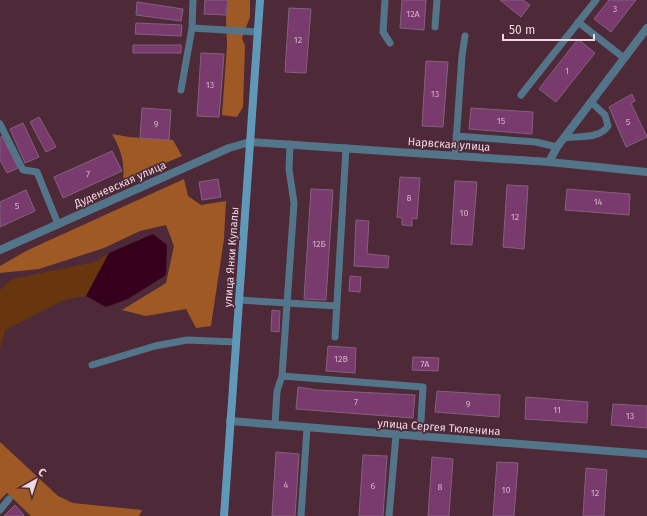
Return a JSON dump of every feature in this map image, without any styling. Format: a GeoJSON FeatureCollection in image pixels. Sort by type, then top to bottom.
{"type":"FeatureCollection","features":[{"type":"Feature","properties":{"kind":"street","name":"улица Янки Купалы"},"geometry":{"type":"LineString","coordinates":[[224,516],[260,0]]}},
{"type":"Feature","properties":{"kind":"street"},"geometry":{"type":"LineString","coordinates":[[550,162],[557,147],[647,28]]}},
{"type":"Feature","properties":{"kind":"street","name":"Нарвская улица"},"geometry":{"type":"LineString","coordinates":[[250,142],[550,162],[647,172]]}},
{"type":"Feature","properties":{"kind":"street","name":"Дуденевская улица"},"geometry":{"type":"LineString","coordinates":[[0,250],[229,148],[250,142]]}},
{"type":"Feature","properties":{"kind":"street","name":"улица Сергея Тюленина"},"geometry":{"type":"LineString","coordinates":[[230,421],[647,454]]}},
{"type":"Feature","properties":{"kind":"lane"},"geometry":{"type":"LineString","coordinates":[[181,90],[192,28],[193,0]]}},
{"type":"Feature","properties":{"kind":"lane"},"geometry":{"type":"LineString","coordinates":[[385,0],[383,32],[390,43]]}},
{"type":"Feature","properties":{"kind":"lane"},"geometry":{"type":"LineString","coordinates":[[435,27],[437,0]]}},
{"type":"Feature","properties":{"kind":"lane"},"geometry":{"type":"LineString","coordinates":[[521,95],[596,0]]}},
{"type":"Feature","properties":{"kind":"lane"},"geometry":{"type":"LineString","coordinates":[[578,22],[624,58]]}},
{"type":"Feature","properties":{"kind":"lane"},"geometry":{"type":"LineString","coordinates":[[192,28],[258,32]]}},
{"type":"Feature","properties":{"kind":"lane"},"geometry":{"type":"LineString","coordinates":[[455,156],[462,56],[465,36]]}},
{"type":"Feature","properties":{"kind":"lane"},"geometry":{"type":"LineString","coordinates":[[564,138],[597,134],[604,131],[608,126],[605,115],[591,102]]}},
{"type":"Feature","properties":{"kind":"lane"},"geometry":{"type":"LineString","coordinates":[[0,124],[24,170],[37,172],[58,224]]}},
{"type":"Feature","properties":{"kind":"lane"},"geometry":{"type":"LineString","coordinates":[[456,136],[536,142],[557,147]]}},
{"type":"Feature","properties":{"kind":"lane"},"geometry":{"type":"LineString","coordinates":[[275,425],[277,390],[282,376],[294,203],[289,169],[290,144]]}},
{"type":"Feature","properties":{"kind":"lane"},"geometry":{"type":"LineString","coordinates":[[335,337],[346,148]]}},
{"type":"Feature","properties":{"kind":"lane"},"geometry":{"type":"LineString","coordinates":[[239,300],[337,306]]}},
{"type":"Feature","properties":{"kind":"lane"},"geometry":{"type":"LineString","coordinates":[[92,365],[155,346],[187,340],[236,342]]}},
{"type":"Feature","properties":{"kind":"lane"},"geometry":{"type":"LineString","coordinates":[[282,376],[423,388],[420,437]]}},
{"type":"Feature","properties":{"kind":"lane"},"geometry":{"type":"LineString","coordinates":[[301,516],[307,428]]}},
{"type":"Feature","properties":{"kind":"lane"},"geometry":{"type":"LineString","coordinates":[[390,516],[396,435]]}},
{"type":"Feature","properties":{"kind":"lane"},"geometry":{"type":"LineString","coordinates":[[0,510],[9,499]]}},
{"type":"Feature","properties":{"kind":"shaded area"},"geometry":{"type":"Polygon","coordinates":[[[228,0],[250,0],[250,17],[242,38],[245,46],[243,107],[237,117],[222,115],[227,45],[226,17],[228,0]]]}},
{"type":"Feature","properties":{"kind":"shaded area"},"geometry":{"type":"Polygon","coordinates":[[[112,134],[129,137],[173,140],[182,156],[123,181],[122,156],[112,134]]]}},
{"type":"Feature","properties":{"kind":"shaded area"},"geometry":{"type":"Polygon","coordinates":[[[184,179],[188,196],[201,205],[226,201],[224,239],[211,326],[196,328],[186,309],[146,316],[122,310],[166,283],[174,246],[166,225],[140,231],[104,248],[39,269],[0,273],[0,266],[28,250],[184,179]]]}},
{"type":"Feature","properties":{"kind":"shaded area"},"geometry":{"type":"Polygon","coordinates":[[[153,234],[167,245],[166,275],[128,299],[106,307],[86,296],[109,253],[153,234]]]}},
{"type":"Feature","properties":{"kind":"shaded area"},"geometry":{"type":"Polygon","coordinates":[[[109,253],[86,296],[64,300],[5,330],[0,349],[0,290],[12,279],[95,262],[109,253]]]}},
{"type":"Feature","properties":{"kind":"shaded area"},"geometry":{"type":"Polygon","coordinates":[[[0,442],[58,496],[73,503],[142,510],[139,516],[31,516],[7,493],[0,500],[0,442]]]}},
{"type":"Feature","properties":{"kind":"building"},"geometry":{"type":"Polygon","coordinates":[[[205,0],[228,0],[226,15],[204,14],[205,0]]]}},
{"type":"Feature","properties":{"kind":"building"},"geometry":{"type":"Polygon","coordinates":[[[402,0],[426,0],[424,30],[400,28],[402,0]]]}},
{"type":"Feature","properties":{"kind":"building"},"geometry":{"type":"Polygon","coordinates":[[[500,0],[523,0],[530,5],[521,17],[500,0]]]}},
{"type":"Feature","properties":{"kind":"building"},"geometry":{"type":"Polygon","coordinates":[[[609,0],[636,0],[611,32],[594,19],[609,0]]]}},
{"type":"Feature","properties":{"kind":"building"},"geometry":{"type":"Polygon","coordinates":[[[137,2],[183,9],[181,21],[136,15],[137,2]]]}},
{"type":"Feature","properties":{"kind":"building"},"geometry":{"type":"Polygon","coordinates":[[[289,8],[311,9],[306,73],[285,72],[289,8]]]}},
{"type":"Feature","properties":{"kind":"building"},"geometry":{"type":"Polygon","coordinates":[[[136,23],[182,25],[181,36],[135,34],[136,23]]]}},
{"type":"Feature","properties":{"kind":"building"},"geometry":{"type":"Polygon","coordinates":[[[578,39],[595,53],[556,102],[539,89],[578,39]]]}},
{"type":"Feature","properties":{"kind":"building"},"geometry":{"type":"Polygon","coordinates":[[[133,45],[181,45],[181,53],[133,53],[133,45]]]}},
{"type":"Feature","properties":{"kind":"building"},"geometry":{"type":"Polygon","coordinates":[[[201,53],[224,54],[219,117],[197,116],[201,53]]]}},
{"type":"Feature","properties":{"kind":"building"},"geometry":{"type":"Polygon","coordinates":[[[426,61],[448,62],[443,127],[422,126],[426,61]]]}},
{"type":"Feature","properties":{"kind":"building"},"geometry":{"type":"Polygon","coordinates":[[[632,94],[635,101],[631,103],[647,137],[626,147],[609,107],[632,94]]]}},
{"type":"Feature","properties":{"kind":"building"},"geometry":{"type":"Polygon","coordinates":[[[142,108],[171,110],[169,140],[140,138],[142,108]]]}},
{"type":"Feature","properties":{"kind":"building"},"geometry":{"type":"Polygon","coordinates":[[[471,108],[533,112],[532,134],[469,129],[471,108]]]}},
{"type":"Feature","properties":{"kind":"building"},"geometry":{"type":"Polygon","coordinates":[[[39,117],[56,147],[46,152],[30,122],[39,117]]]}},
{"type":"Feature","properties":{"kind":"building"},"geometry":{"type":"Polygon","coordinates":[[[23,123],[39,157],[25,163],[10,129],[23,123]]]}},
{"type":"Feature","properties":{"kind":"building"},"geometry":{"type":"Polygon","coordinates":[[[2,136],[18,168],[7,173],[0,160],[0,138],[2,136]]]}},
{"type":"Feature","properties":{"kind":"building"},"geometry":{"type":"Polygon","coordinates":[[[112,151],[122,171],[63,198],[54,177],[112,151]]]}},
{"type":"Feature","properties":{"kind":"building"},"geometry":{"type":"Polygon","coordinates":[[[400,177],[420,178],[417,219],[412,218],[412,226],[402,225],[402,218],[397,217],[400,177]]]}},
{"type":"Feature","properties":{"kind":"building"},"geometry":{"type":"Polygon","coordinates":[[[218,179],[221,197],[202,200],[199,182],[218,179]]]}},
{"type":"Feature","properties":{"kind":"building"},"geometry":{"type":"Polygon","coordinates":[[[455,181],[477,182],[472,245],[451,244],[455,181]]]}},
{"type":"Feature","properties":{"kind":"building"},"geometry":{"type":"Polygon","coordinates":[[[507,185],[528,186],[524,249],[503,247],[507,185]]]}},
{"type":"Feature","properties":{"kind":"building"},"geometry":{"type":"Polygon","coordinates":[[[311,189],[333,190],[326,300],[304,299],[311,189]]]}},
{"type":"Feature","properties":{"kind":"building"},"geometry":{"type":"Polygon","coordinates":[[[567,189],[630,194],[629,215],[565,210],[567,189]]]}},
{"type":"Feature","properties":{"kind":"building"},"geometry":{"type":"Polygon","coordinates":[[[26,190],[35,211],[0,227],[0,202],[26,190]]]}},
{"type":"Feature","properties":{"kind":"building"},"geometry":{"type":"Polygon","coordinates":[[[356,220],[369,221],[367,254],[389,256],[388,268],[354,266],[356,220]]]}},
{"type":"Feature","properties":{"kind":"building"},"geometry":{"type":"Polygon","coordinates":[[[350,276],[361,277],[360,292],[349,291],[350,276]]]}},
{"type":"Feature","properties":{"kind":"building"},"geometry":{"type":"Polygon","coordinates":[[[272,310],[280,311],[279,332],[271,331],[272,310]]]}},
{"type":"Feature","properties":{"kind":"building"},"geometry":{"type":"Polygon","coordinates":[[[328,346],[356,348],[355,373],[326,371],[328,346]]]}},
{"type":"Feature","properties":{"kind":"building"},"geometry":{"type":"Polygon","coordinates":[[[413,357],[439,358],[438,371],[412,370],[413,357]]]}},
{"type":"Feature","properties":{"kind":"building"},"geometry":{"type":"Polygon","coordinates":[[[298,387],[317,390],[415,395],[413,418],[296,409],[298,387]]]}},
{"type":"Feature","properties":{"kind":"building"},"geometry":{"type":"Polygon","coordinates":[[[437,391],[500,395],[499,417],[435,412],[437,391]]]}},
{"type":"Feature","properties":{"kind":"building"},"geometry":{"type":"Polygon","coordinates":[[[526,397],[588,402],[587,423],[525,419],[526,397]]]}},
{"type":"Feature","properties":{"kind":"building"},"geometry":{"type":"Polygon","coordinates":[[[613,404],[647,406],[647,428],[611,425],[613,404]]]}},
{"type":"Feature","properties":{"kind":"building"},"geometry":{"type":"Polygon","coordinates":[[[276,452],[299,454],[295,516],[272,516],[276,452]]]}},
{"type":"Feature","properties":{"kind":"building"},"geometry":{"type":"Polygon","coordinates":[[[363,455],[387,456],[383,516],[359,516],[363,455]]]}},
{"type":"Feature","properties":{"kind":"building"},"geometry":{"type":"Polygon","coordinates":[[[432,457],[453,459],[449,516],[428,516],[432,457]]]}},
{"type":"Feature","properties":{"kind":"building"},"geometry":{"type":"Polygon","coordinates":[[[497,462],[518,463],[514,516],[493,516],[497,462]]]}},
{"type":"Feature","properties":{"kind":"building"},"geometry":{"type":"Polygon","coordinates":[[[586,468],[607,470],[604,516],[583,516],[586,468]]]}},
{"type":"Feature","properties":{"kind":"building"},"geometry":{"type":"Polygon","coordinates":[[[15,505],[24,515],[4,516],[15,505]]]}}]}
